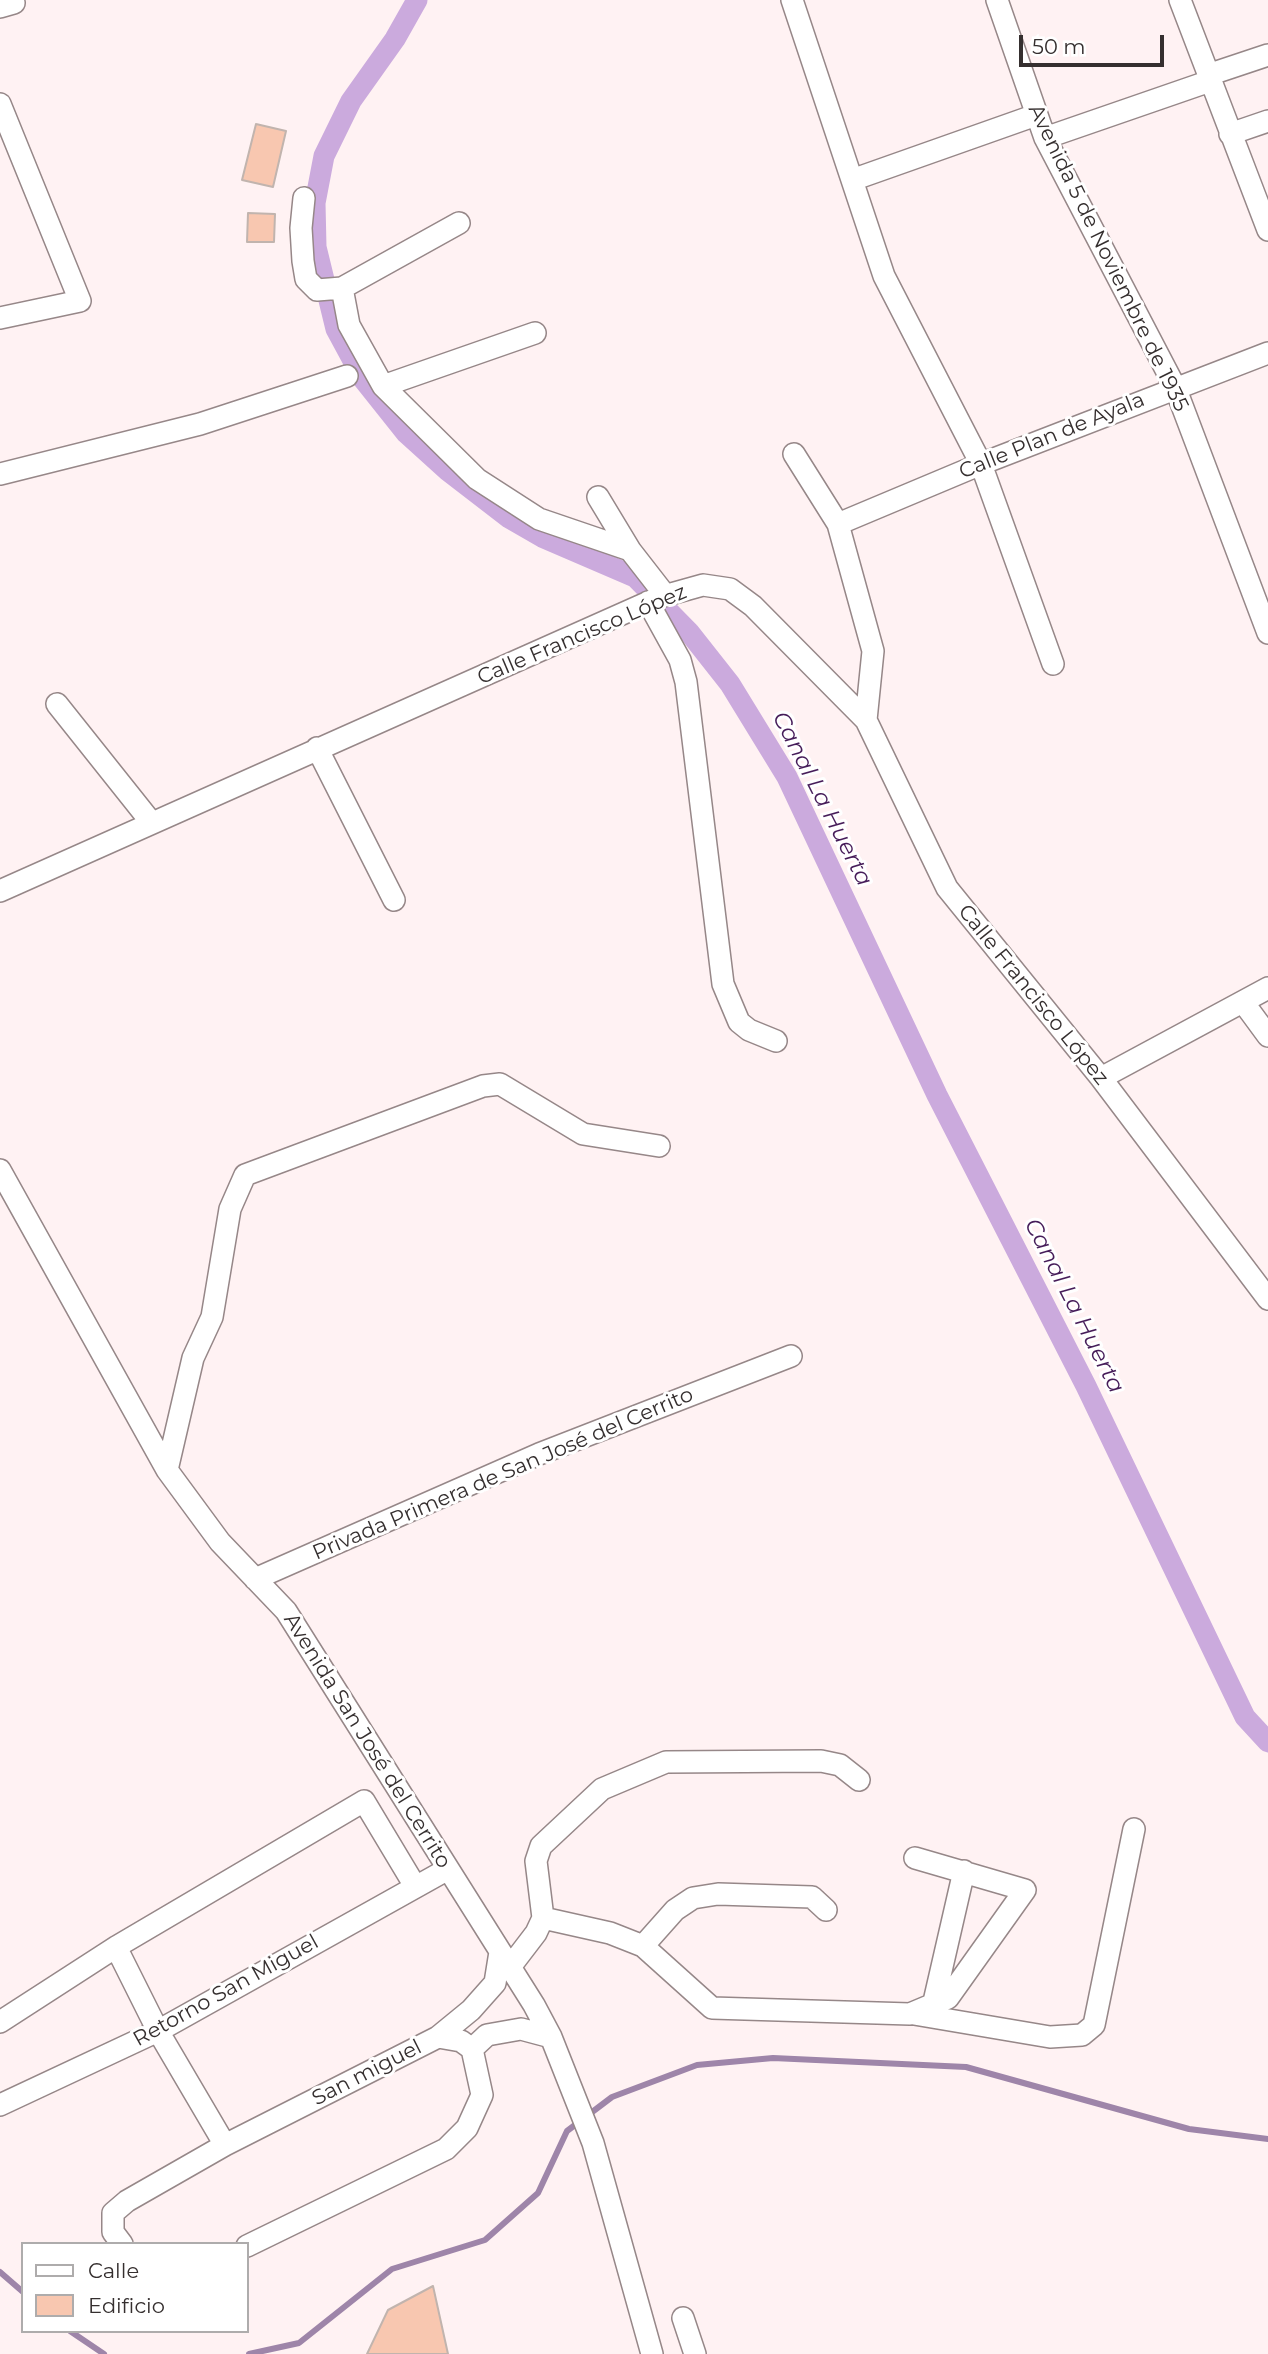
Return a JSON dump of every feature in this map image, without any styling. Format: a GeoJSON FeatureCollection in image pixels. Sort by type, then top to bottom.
{"type":"FeatureCollection","features":[{"type":"Feature","properties":{"kind":"street"},"geometry":{"type":"LineString","coordinates":[[792,0],[884,276],[981,464],[1053,664]]}},
{"type":"Feature","properties":{"kind":"street","name":"Avenida 5 de Noviembre de 1935"},"geometry":{"type":"LineString","coordinates":[[997,0],[1045,138],[1175,387],[1268,633]]}},
{"type":"Feature","properties":{"kind":"street"},"geometry":{"type":"LineString","coordinates":[[1180,0],[1268,230]]}},
{"type":"Feature","properties":{"kind":"street"},"geometry":{"type":"LineString","coordinates":[[1045,138],[1268,55]]}},
{"type":"Feature","properties":{"kind":"street"},"geometry":{"type":"LineString","coordinates":[[0,104],[80,301],[0,318]]}},
{"type":"Feature","properties":{"kind":"street"},"geometry":{"type":"LineString","coordinates":[[852,180],[1036,115]]}},
{"type":"Feature","properties":{"kind":"street"},"geometry":{"type":"LineString","coordinates":[[1230,134],[1268,121]]}},
{"type":"Feature","properties":{"kind":"street"},"geometry":{"type":"LineString","coordinates":[[304,198],[301,228],[306,279],[330,289],[383,386],[477,479],[539,519],[630,550]]}},
{"type":"Feature","properties":{"kind":"street"},"geometry":{"type":"LineString","coordinates":[[330,289],[459,223]]}},
{"type":"Feature","properties":{"kind":"street"},"geometry":{"type":"LineString","coordinates":[[383,386],[535,333]]}},
{"type":"Feature","properties":{"kind":"street","name":"Calle Plan de Ayala"},"geometry":{"type":"LineString","coordinates":[[838,524],[981,464],[1268,353]]}},
{"type":"Feature","properties":{"kind":"street"},"geometry":{"type":"LineString","coordinates":[[0,474],[200,424],[347,376]]}},
{"type":"Feature","properties":{"kind":"street"},"geometry":{"type":"LineString","coordinates":[[794,454],[838,524],[873,652],[866,720]]}},
{"type":"Feature","properties":{"kind":"street"},"geometry":{"type":"LineString","coordinates":[[598,497],[657,599],[686,682],[723,984],[739,1022],[749,1031],[776,1041]]}},
{"type":"Feature","properties":{"kind":"street","name":"Calle Francisco López"},"geometry":{"type":"LineString","coordinates":[[0,891],[657,599],[703,585],[730,589],[753,606],[866,720],[947,888],[1101,1078],[1268,1299]]}},
{"type":"Feature","properties":{"kind":"street"},"geometry":{"type":"LineString","coordinates":[[57,705],[151,822]]}},
{"type":"Feature","properties":{"kind":"street"},"geometry":{"type":"LineString","coordinates":[[317,748],[394,900]]}},
{"type":"Feature","properties":{"kind":"street"},"geometry":{"type":"LineString","coordinates":[[1101,1078],[1268,989]]}},
{"type":"Feature","properties":{"kind":"street"},"geometry":{"type":"LineString","coordinates":[[1242,1002],[1268,1036]]}},
{"type":"Feature","properties":{"kind":"street"},"geometry":{"type":"LineString","coordinates":[[167,1470],[193,1358],[212,1317],[230,1209],[245,1175],[483,1086],[500,1084],[583,1134],[659,1146]]}},
{"type":"Feature","properties":{"kind":"street","name":"Avenida San José del Cerrito"},"geometry":{"type":"LineString","coordinates":[[0,1170],[167,1470],[220,1542],[286,1611],[551,2036],[587,2131],[652,2354]]}},
{"type":"Feature","properties":{"kind":"street","name":"Privada Primera de San José del Cerrito"},"geometry":{"type":"LineString","coordinates":[[255,1579],[539,1454],[792,1356]]}},
{"type":"Feature","properties":{"kind":"street"},"geometry":{"type":"LineString","coordinates":[[438,2037],[471,2010],[495,1983],[505,1960],[536,1933],[543,1917],[536,1861],[541,1846],[602,1789],[666,1762],[821,1761],[840,1765],[859,1780]]}},
{"type":"Feature","properties":{"kind":"street"},"geometry":{"type":"LineString","coordinates":[[0,2022],[116,1947],[364,1801],[415,1885]]}},
{"type":"Feature","properties":{"kind":"street"},"geometry":{"type":"LineString","coordinates":[[543,1917],[610,1933],[643,1946],[712,2008],[910,2014],[1050,2037],[1083,2035],[1094,2025],[1134,1829]]}},
{"type":"Feature","properties":{"kind":"street"},"geometry":{"type":"LineString","coordinates":[[910,2014],[948,1998],[1025,1890],[915,1858]]}},
{"type":"Feature","properties":{"kind":"street","name":"Retorno San Miguel"},"geometry":{"type":"LineString","coordinates":[[0,2105],[158,2031],[415,1885],[448,1869]]}},
{"type":"Feature","properties":{"kind":"street"},"geometry":{"type":"LineString","coordinates":[[933,2006],[964,1871]]}},
{"type":"Feature","properties":{"kind":"street"},"geometry":{"type":"LineString","coordinates":[[643,1946],[675,1910],[693,1898],[718,1894],[812,1897],[826,1910]]}},
{"type":"Feature","properties":{"kind":"street"},"geometry":{"type":"LineString","coordinates":[[116,1947],[158,2031],[225,2145]]}},
{"type":"Feature","properties":{"kind":"street"},"geometry":{"type":"LineString","coordinates":[[248,2246],[446,2149],[467,2128],[482,2095],[472,2049],[487,2035],[521,2029],[551,2036]]}},
{"type":"Feature","properties":{"kind":"street","name":"San miguel"},"geometry":{"type":"LineString","coordinates":[[120,2242],[113,2232],[113,2213],[127,2201],[225,2145],[438,2037],[461,2041],[472,2049]]}},
{"type":"Feature","properties":{"kind":"street"},"geometry":{"type":"LineString","coordinates":[[683,2318],[695,2354]]}},
{"type":"Feature","properties":{"kind":"building"},"geometry":{"type":"Polygon","coordinates":[[[256,124],[286,131],[273,187],[242,180],[256,124]]]}},
{"type":"Feature","properties":{"kind":"building"},"geometry":{"type":"Polygon","coordinates":[[[248,213],[275,214],[274,242],[247,242],[248,213]]]}},
{"type":"Feature","properties":{"kind":"building"},"geometry":{"type":"Polygon","coordinates":[[[433,2286],[448,2354],[367,2354],[388,2310],[433,2286]]]}},
{"type":"Feature","properties":{"kind":"waterway","name":"Canal La Huerta"},"geometry":{"type":"LineString","coordinates":[[417,0],[395,39],[351,101],[324,156],[315,203],[316,247],[336,329],[363,379],[406,433],[448,471],[509,518],[542,537],[635,577],[689,632],[730,684],[787,777],[937,1095],[1086,1386],[1245,1717],[1268,1742]]}},
{"type":"Feature","properties":{"kind":"waterway"},"geometry":{"type":"LineString","coordinates":[[249,2354],[299,2343],[392,2269],[485,2240],[538,2193],[567,2131],[612,2097],[697,2065],[773,2058],[966,2067],[1189,2129],[1268,2139]]}},
{"type":"Feature","properties":{"kind":"waterway"},"geometry":{"type":"LineString","coordinates":[[0,2272],[21,2290]]}},
{"type":"Feature","properties":{"kind":"waterway"},"geometry":{"type":"LineString","coordinates":[[73,2333],[104,2354]]}}]}
